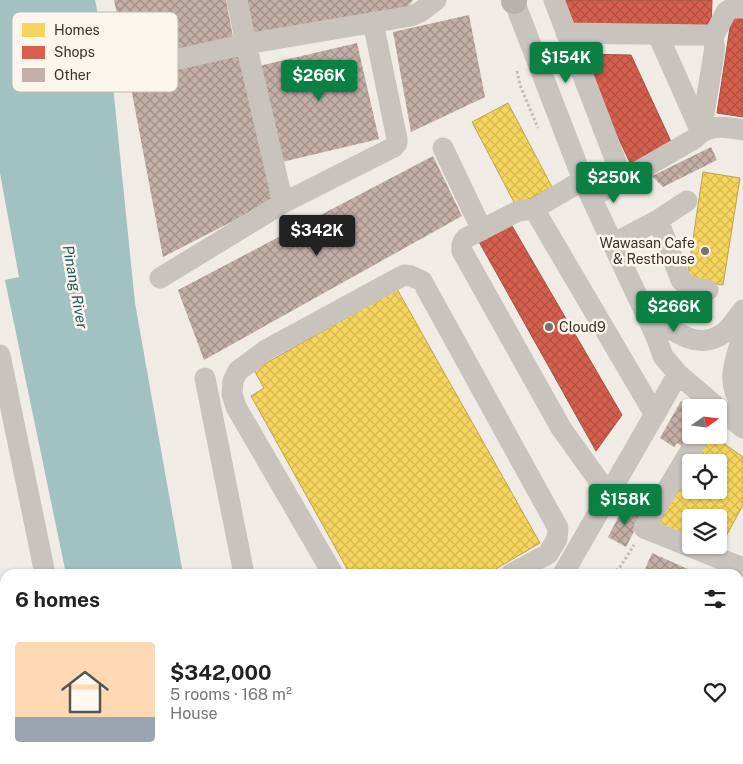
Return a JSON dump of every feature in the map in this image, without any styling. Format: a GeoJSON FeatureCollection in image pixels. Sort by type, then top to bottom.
{"type":"FeatureCollection","features":[{"type":"Feature","properties":{"kind":"street"},"geometry":{"type":"LineString","coordinates":[[237,0],[283,203]]}},
{"type":"Feature","properties":{"kind":"street"},"geometry":{"type":"LineString","coordinates":[[178,59],[246,44],[411,16],[436,0]]}},
{"type":"Feature","properties":{"kind":"street"},"geometry":{"type":"LineString","coordinates":[[514,0],[587,189],[656,334],[663,356],[678,374],[708,399]]}},
{"type":"Feature","properties":{"kind":"street"},"geometry":{"type":"LineString","coordinates":[[554,0],[623,180]]}},
{"type":"Feature","properties":{"kind":"street"},"geometry":{"type":"LineString","coordinates":[[712,39],[726,12],[734,8],[743,8]]}},
{"type":"Feature","properties":{"kind":"street"},"geometry":{"type":"LineString","coordinates":[[160,278],[283,203],[394,148],[397,139],[373,22]]}},
{"type":"Feature","properties":{"kind":"street"},"geometry":{"type":"LineString","coordinates":[[566,33],[708,36],[715,45],[701,132]]}},
{"type":"Feature","properties":{"kind":"street"},"geometry":{"type":"LineString","coordinates":[[658,35],[701,132]]}},
{"type":"Feature","properties":{"kind":"street"},"geometry":{"type":"LineString","coordinates":[[608,495],[562,428],[462,251],[462,241],[518,211],[534,209],[587,189],[623,180],[694,139],[701,132],[711,128],[720,127],[743,130]]}},
{"type":"Feature","properties":{"kind":"street"},"geometry":{"type":"LineString","coordinates":[[444,148],[482,230]]}},
{"type":"Feature","properties":{"kind":"street"},"geometry":{"type":"LineString","coordinates":[[613,244],[658,220],[687,201]]}},
{"type":"Feature","properties":{"kind":"street"},"geometry":{"type":"LineString","coordinates":[[534,209],[655,415]]}},
{"type":"Feature","properties":{"kind":"street"},"geometry":{"type":"LineString","coordinates":[[658,220],[681,280],[689,287],[708,290]]}},
{"type":"Feature","properties":{"kind":"street"},"geometry":{"type":"LineString","coordinates":[[331,569],[236,408],[232,394],[233,381],[238,371],[266,350],[404,275],[422,281],[558,528],[557,539],[548,554],[520,569]]}},
{"type":"Feature","properties":{"kind":"street"},"geometry":{"type":"LineString","coordinates":[[643,308],[681,336],[692,340],[706,340],[717,337],[726,331],[743,310]]}},
{"type":"Feature","properties":{"kind":"street"},"geometry":{"type":"LineString","coordinates":[[743,334],[732,376],[737,399],[743,406]]}},
{"type":"Feature","properties":{"kind":"street"},"geometry":{"type":"LineString","coordinates":[[0,355],[44,569]]}},
{"type":"Feature","properties":{"kind":"street"},"geometry":{"type":"LineString","coordinates":[[566,569],[678,374]]}},
{"type":"Feature","properties":{"kind":"street"},"geometry":{"type":"LineString","coordinates":[[205,378],[243,569]]}},
{"type":"Feature","properties":{"kind":"street"},"geometry":{"type":"LineString","coordinates":[[728,415],[743,428]]}},
{"type":"Feature","properties":{"kind":"street"},"geometry":{"type":"LineString","coordinates":[[695,444],[644,528],[741,564]]}},
{"type":"Feature","properties":{"kind":"path"},"geometry":{"type":"LineString","coordinates":[[619,569],[644,528]]}},
{"type":"Feature","properties":{"kind":"water","name":"Pinang River"},"geometry":{"type":"Polygon","coordinates":[[[0,0],[95,0],[98,12],[12,12],[12,92],[114,92],[135,303],[182,569],[65,569],[5,280],[19,277],[0,173],[0,0]]]}},
{"type":"Feature","properties":{"kind":"building: Homes"},"geometry":{"type":"Polygon","coordinates":[[[508,103],[552,187],[516,206],[472,122],[508,103]]]}},
{"type":"Feature","properties":{"kind":"building: Homes"},"geometry":{"type":"Polygon","coordinates":[[[703,172],[740,178],[723,285],[687,279],[703,172]]]}},
{"type":"Feature","properties":{"kind":"building: Homes"},"geometry":{"type":"Polygon","coordinates":[[[397,289],[540,543],[496,569],[347,569],[251,396],[264,388],[254,370],[397,289]]]}},
{"type":"Feature","properties":{"kind":"building: Homes"},"geometry":{"type":"Polygon","coordinates":[[[706,444],[725,444],[743,457],[743,505],[727,534],[727,509],[682,509],[682,538],[655,528],[682,484],[682,499],[727,499],[727,454],[700,454],[706,444]]]}},
{"type":"Feature","properties":{"kind":"building: Shops"},"geometry":{"type":"Polygon","coordinates":[[[564,0],[712,0],[711,28],[575,24],[564,0]]]}},
{"type":"Feature","properties":{"kind":"building: Shops"},"geometry":{"type":"Polygon","coordinates":[[[732,14],[743,16],[743,117],[717,113],[732,14]]]}},
{"type":"Feature","properties":{"kind":"building: Shops"},"geometry":{"type":"Polygon","coordinates":[[[579,54],[631,55],[674,148],[632,167],[579,54]]]}},
{"type":"Feature","properties":{"kind":"building: Shops","name":"Cloud9"},"geometry":{"type":"Polygon","coordinates":[[[508,219],[622,415],[596,451],[478,240],[508,219]]]}},
{"type":"Feature","properties":{"kind":"building: Other"},"geometry":{"type":"Polygon","coordinates":[[[114,0],[226,0],[233,37],[178,49],[178,12],[117,12],[114,0]]]}},
{"type":"Feature","properties":{"kind":"building: Other"},"geometry":{"type":"Polygon","coordinates":[[[242,0],[413,0],[406,9],[249,37],[242,0]]]}},
{"type":"Feature","properties":{"kind":"building: Other"},"geometry":{"type":"Polygon","coordinates":[[[469,15],[485,97],[411,132],[393,32],[469,15]]]}},
{"type":"Feature","properties":{"kind":"building: Other"},"geometry":{"type":"Polygon","coordinates":[[[357,43],[379,139],[282,162],[259,66],[357,43]]]}},
{"type":"Feature","properties":{"kind":"building: Other"},"geometry":{"type":"Polygon","coordinates":[[[240,55],[272,201],[163,257],[132,92],[178,92],[178,67],[240,55]]]}},
{"type":"Feature","properties":{"kind":"building: Other"},"geometry":{"type":"Polygon","coordinates":[[[711,147],[717,160],[663,187],[652,176],[711,147]]]}},
{"type":"Feature","properties":{"kind":"building: Other"},"geometry":{"type":"Polygon","coordinates":[[[433,156],[462,216],[204,360],[178,290],[433,156]]]}},
{"type":"Feature","properties":{"kind":"building: Other"},"geometry":{"type":"Polygon","coordinates":[[[681,401],[682,446],[677,443],[674,447],[660,438],[681,401]]]}},
{"type":"Feature","properties":{"kind":"building: Other"},"geometry":{"type":"Polygon","coordinates":[[[624,506],[642,516],[626,547],[608,537],[624,506]]]}},
{"type":"Feature","properties":{"kind":"building: Other"},"geometry":{"type":"Polygon","coordinates":[[[652,553],[688,569],[645,569],[652,553]]]}},
{"type":"Feature","properties":{"kind":"place","name":"Wawasan Cafe & Resthouse"},"geometry":{"type":"Point","coordinates":[705,251]}},
{"type":"Feature","properties":{"kind":"place","name":"Cloud9"},"geometry":{"type":"Point","coordinates":[549,327]}}]}
